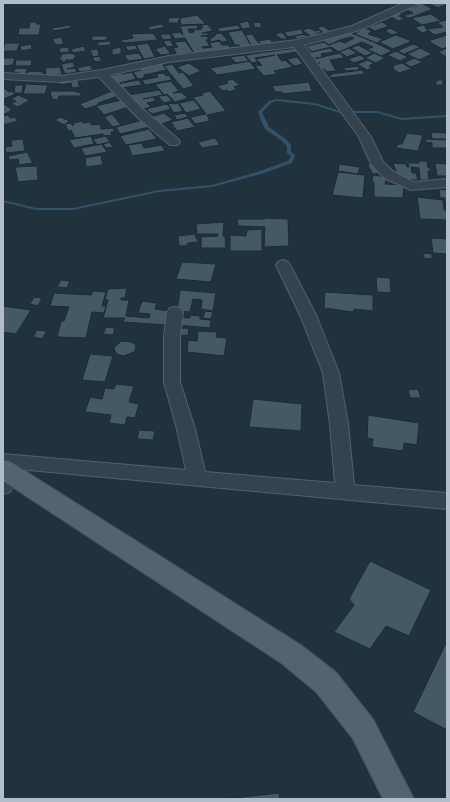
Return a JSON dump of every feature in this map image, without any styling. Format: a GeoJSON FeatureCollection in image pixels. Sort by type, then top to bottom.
{"type":"FeatureCollection","features":[{"type":"Feature","properties":{"kind":"main road"},"geometry":{"type":"LineString","coordinates":[[5,472],[291,654],[326,682],[362,729],[399,799]]}},
{"type":"Feature","properties":{"kind":"street"},"geometry":{"type":"LineString","coordinates":[[3,76],[60,79],[102,73],[169,59],[297,43],[356,28],[412,3]]}},
{"type":"Feature","properties":{"kind":"street"},"geometry":{"type":"LineString","coordinates":[[297,43],[365,137],[378,164],[389,175],[411,186],[447,183]]}},
{"type":"Feature","properties":{"kind":"street"},"geometry":{"type":"LineString","coordinates":[[102,73],[141,114],[174,142]]}},
{"type":"Feature","properties":{"kind":"street"},"geometry":{"type":"LineString","coordinates":[[283,265],[308,315],[331,373],[339,424],[345,491]]}},
{"type":"Feature","properties":{"kind":"street"},"geometry":{"type":"LineString","coordinates":[[175,312],[172,336],[172,382],[186,429],[197,478]]}},
{"type":"Feature","properties":{"kind":"street"},"geometry":{"type":"LineString","coordinates":[[5,472],[197,478],[447,501]]}},
{"type":"Feature","properties":{"kind":"building"},"geometry":{"type":"Polygon","coordinates":[[[421,3],[433,9],[410,18],[402,16],[413,13],[405,9],[417,6],[413,4],[421,3]]]}},
{"type":"Feature","properties":{"kind":"building"},"geometry":{"type":"Polygon","coordinates":[[[428,3],[447,3],[447,4],[438,8],[428,3]]]}},
{"type":"Feature","properties":{"kind":"building"},"geometry":{"type":"Polygon","coordinates":[[[398,12],[403,14],[399,16],[405,19],[398,21],[388,15],[398,12]]]}},
{"type":"Feature","properties":{"kind":"building"},"geometry":{"type":"Polygon","coordinates":[[[431,14],[441,21],[422,25],[411,18],[431,14]]]}},
{"type":"Feature","properties":{"kind":"building"},"geometry":{"type":"Polygon","coordinates":[[[197,15],[206,24],[181,25],[180,18],[197,15]]]}},
{"type":"Feature","properties":{"kind":"building"},"geometry":{"type":"Polygon","coordinates":[[[180,17],[178,23],[168,23],[169,18],[180,17]]]}},
{"type":"Feature","properties":{"kind":"building"},"geometry":{"type":"Polygon","coordinates":[[[447,20],[447,32],[434,35],[427,29],[443,27],[437,22],[447,20]]]}},
{"type":"Feature","properties":{"kind":"building"},"geometry":{"type":"Polygon","coordinates":[[[248,21],[251,28],[242,29],[239,23],[248,21]]]}},
{"type":"Feature","properties":{"kind":"building"},"geometry":{"type":"Polygon","coordinates":[[[30,22],[37,22],[36,24],[41,24],[39,35],[18,35],[19,28],[29,28],[30,22]]]}},
{"type":"Feature","properties":{"kind":"building"},"geometry":{"type":"Polygon","coordinates":[[[260,22],[262,27],[255,28],[253,23],[260,22]]]}},
{"type":"Feature","properties":{"kind":"building"},"geometry":{"type":"Polygon","coordinates":[[[382,22],[389,26],[375,31],[368,27],[382,22]]]}},
{"type":"Feature","properties":{"kind":"building"},"geometry":{"type":"Polygon","coordinates":[[[161,24],[165,27],[151,30],[147,27],[161,24]]]}},
{"type":"Feature","properties":{"kind":"building"},"geometry":{"type":"Polygon","coordinates":[[[207,24],[213,31],[202,33],[207,33],[209,35],[201,36],[206,36],[209,39],[206,40],[210,46],[202,47],[212,47],[209,43],[219,41],[222,45],[229,45],[230,49],[194,53],[185,38],[175,39],[171,33],[180,32],[183,35],[180,26],[197,25],[198,29],[188,29],[190,33],[194,32],[193,30],[202,29],[201,28],[203,27],[201,25],[207,24]]]}},
{"type":"Feature","properties":{"kind":"building"},"geometry":{"type":"Polygon","coordinates":[[[70,25],[71,28],[53,31],[52,28],[70,25]]]}},
{"type":"Feature","properties":{"kind":"building"},"geometry":{"type":"Polygon","coordinates":[[[238,25],[241,29],[220,32],[217,28],[238,25]]]}},
{"type":"Feature","properties":{"kind":"building"},"geometry":{"type":"Polygon","coordinates":[[[424,25],[428,31],[422,33],[415,27],[424,25]]]}},
{"type":"Feature","properties":{"kind":"building"},"geometry":{"type":"Polygon","coordinates":[[[323,26],[330,31],[324,33],[317,28],[323,26]]]}},
{"type":"Feature","properties":{"kind":"building"},"geometry":{"type":"Polygon","coordinates":[[[309,28],[322,32],[315,34],[317,36],[312,37],[302,30],[309,28]]]}},
{"type":"Feature","properties":{"kind":"building"},"geometry":{"type":"Polygon","coordinates":[[[365,28],[372,31],[368,34],[383,39],[377,43],[354,34],[365,28]]]}},
{"type":"Feature","properties":{"kind":"building"},"geometry":{"type":"Polygon","coordinates":[[[390,28],[399,33],[392,35],[385,31],[390,28]]]}},
{"type":"Feature","properties":{"kind":"building"},"geometry":{"type":"Polygon","coordinates":[[[301,29],[304,34],[288,37],[284,32],[301,29]]]}},
{"type":"Feature","properties":{"kind":"building"},"geometry":{"type":"Polygon","coordinates":[[[242,30],[252,47],[241,48],[239,45],[235,45],[228,32],[242,30]]]}},
{"type":"Feature","properties":{"kind":"building"},"geometry":{"type":"Polygon","coordinates":[[[347,31],[392,51],[381,56],[367,49],[373,47],[362,42],[339,52],[331,47],[312,52],[306,46],[324,42],[329,45],[322,40],[347,31]],[[351,37],[340,40],[332,44],[340,41],[345,43],[354,38],[351,37]]]}},
{"type":"Feature","properties":{"kind":"building"},"geometry":{"type":"Polygon","coordinates":[[[282,32],[287,39],[281,39],[275,34],[282,32]]]}},
{"type":"Feature","properties":{"kind":"building"},"geometry":{"type":"Polygon","coordinates":[[[153,33],[158,40],[125,43],[121,40],[133,38],[131,34],[153,33]]]}},
{"type":"Feature","properties":{"kind":"building"},"geometry":{"type":"Polygon","coordinates":[[[221,33],[228,41],[222,42],[219,40],[211,42],[210,38],[214,37],[213,36],[216,35],[215,34],[221,33]]]}},
{"type":"Feature","properties":{"kind":"building"},"geometry":{"type":"Polygon","coordinates":[[[160,34],[170,34],[172,39],[163,40],[160,34]]]}},
{"type":"Feature","properties":{"kind":"building"},"geometry":{"type":"Polygon","coordinates":[[[252,34],[261,46],[252,47],[245,35],[252,34]]]}},
{"type":"Feature","properties":{"kind":"building"},"geometry":{"type":"Polygon","coordinates":[[[303,34],[309,36],[297,39],[294,36],[303,34]]]}},
{"type":"Feature","properties":{"kind":"building"},"geometry":{"type":"Polygon","coordinates":[[[396,35],[412,41],[393,49],[379,42],[396,35]]]}},
{"type":"Feature","properties":{"kind":"building"},"geometry":{"type":"Polygon","coordinates":[[[447,35],[447,47],[442,49],[428,41],[447,35]]]}},
{"type":"Feature","properties":{"kind":"building"},"geometry":{"type":"Polygon","coordinates":[[[92,36],[107,36],[107,40],[92,41],[92,36]]]}},
{"type":"Feature","properties":{"kind":"building"},"geometry":{"type":"Polygon","coordinates":[[[61,37],[64,44],[56,45],[52,39],[61,37]]]}},
{"type":"Feature","properties":{"kind":"building"},"geometry":{"type":"Polygon","coordinates":[[[270,39],[273,43],[262,45],[258,41],[270,39]]]}},
{"type":"Feature","properties":{"kind":"building"},"geometry":{"type":"Polygon","coordinates":[[[170,40],[174,46],[167,47],[163,41],[170,40]]]}},
{"type":"Feature","properties":{"kind":"building"},"geometry":{"type":"Polygon","coordinates":[[[110,41],[111,45],[98,46],[98,42],[110,41]]]}},
{"type":"Feature","properties":{"kind":"building"},"geometry":{"type":"Polygon","coordinates":[[[185,41],[193,52],[177,55],[173,48],[178,47],[174,42],[185,41]]]}},
{"type":"Feature","properties":{"kind":"building"},"geometry":{"type":"Polygon","coordinates":[[[5,43],[20,43],[17,51],[3,51],[5,43]]]}},
{"type":"Feature","properties":{"kind":"building"},"geometry":{"type":"Polygon","coordinates":[[[148,43],[155,57],[144,59],[136,45],[148,43]]]}},
{"type":"Feature","properties":{"kind":"building"},"geometry":{"type":"Polygon","coordinates":[[[31,44],[32,49],[21,51],[20,46],[31,44]]]}},
{"type":"Feature","properties":{"kind":"building"},"geometry":{"type":"Polygon","coordinates":[[[413,44],[421,47],[404,54],[397,51],[413,44]]]}},
{"type":"Feature","properties":{"kind":"building"},"geometry":{"type":"Polygon","coordinates":[[[135,45],[138,49],[128,51],[125,46],[135,45]]]}},
{"type":"Feature","properties":{"kind":"building"},"geometry":{"type":"Polygon","coordinates":[[[358,45],[373,53],[365,56],[351,48],[358,45]]]}},
{"type":"Feature","properties":{"kind":"building"},"geometry":{"type":"Polygon","coordinates":[[[84,46],[86,51],[73,53],[71,49],[84,46]]]}},
{"type":"Feature","properties":{"kind":"building"},"geometry":{"type":"Polygon","coordinates":[[[165,46],[171,54],[161,55],[155,49],[165,46]]]}},
{"type":"Feature","properties":{"kind":"building"},"geometry":{"type":"Polygon","coordinates":[[[69,47],[69,52],[60,53],[59,48],[69,47]]]}},
{"type":"Feature","properties":{"kind":"building"},"geometry":{"type":"Polygon","coordinates":[[[121,47],[121,54],[112,55],[112,49],[121,47]]]}},
{"type":"Feature","properties":{"kind":"building"},"geometry":{"type":"Polygon","coordinates":[[[295,48],[298,52],[277,55],[282,61],[285,60],[293,67],[274,71],[277,74],[264,76],[255,66],[262,65],[256,59],[275,55],[255,58],[258,62],[252,63],[245,55],[295,48]]]}},
{"type":"Feature","properties":{"kind":"building"},"geometry":{"type":"Polygon","coordinates":[[[330,48],[334,52],[321,54],[323,57],[311,59],[306,53],[330,48]]]}},
{"type":"Feature","properties":{"kind":"building"},"geometry":{"type":"Polygon","coordinates":[[[349,48],[357,53],[347,57],[339,52],[349,48]]]}},
{"type":"Feature","properties":{"kind":"building"},"geometry":{"type":"Polygon","coordinates":[[[420,48],[432,54],[419,60],[407,54],[420,48]]]}},
{"type":"Feature","properties":{"kind":"building"},"geometry":{"type":"Polygon","coordinates":[[[447,48],[446,57],[438,52],[447,48]]]}},
{"type":"Feature","properties":{"kind":"building"},"geometry":{"type":"Polygon","coordinates":[[[98,49],[99,56],[93,57],[90,50],[98,49]]]}},
{"type":"Feature","properties":{"kind":"building"},"geometry":{"type":"Polygon","coordinates":[[[396,51],[408,57],[400,61],[387,55],[396,51]]]}},
{"type":"Feature","properties":{"kind":"building"},"geometry":{"type":"Polygon","coordinates":[[[139,53],[143,59],[128,61],[124,55],[139,53]]]}},
{"type":"Feature","properties":{"kind":"building"},"geometry":{"type":"Polygon","coordinates":[[[340,53],[344,58],[330,60],[336,71],[326,72],[324,69],[319,70],[315,64],[320,63],[316,63],[313,59],[340,53]]]}},
{"type":"Feature","properties":{"kind":"building"},"geometry":{"type":"Polygon","coordinates":[[[374,53],[385,58],[376,63],[365,58],[374,53]]]}},
{"type":"Feature","properties":{"kind":"building"},"geometry":{"type":"Polygon","coordinates":[[[62,54],[75,54],[74,55],[77,55],[77,57],[73,60],[66,60],[66,62],[61,62],[62,60],[59,60],[62,54]]]}},
{"type":"Feature","properties":{"kind":"building"},"geometry":{"type":"Polygon","coordinates":[[[244,55],[249,61],[236,63],[230,57],[244,55]]]}},
{"type":"Feature","properties":{"kind":"building"},"geometry":{"type":"Polygon","coordinates":[[[360,55],[366,59],[354,63],[348,59],[360,55]]]}},
{"type":"Feature","properties":{"kind":"building"},"geometry":{"type":"Polygon","coordinates":[[[99,56],[102,61],[95,62],[92,57],[99,56]]]}},
{"type":"Feature","properties":{"kind":"building"},"geometry":{"type":"Polygon","coordinates":[[[297,57],[303,64],[294,66],[287,59],[297,57]]]}},
{"type":"Feature","properties":{"kind":"building"},"geometry":{"type":"Polygon","coordinates":[[[3,58],[15,58],[13,65],[3,66],[3,58]]]}},
{"type":"Feature","properties":{"kind":"building"},"geometry":{"type":"Polygon","coordinates":[[[414,58],[423,62],[411,67],[404,63],[414,58]]]}},
{"type":"Feature","properties":{"kind":"building"},"geometry":{"type":"Polygon","coordinates":[[[16,60],[32,60],[31,66],[15,66],[16,60]]]}},
{"type":"Feature","properties":{"kind":"building"},"geometry":{"type":"Polygon","coordinates":[[[368,60],[374,63],[369,66],[372,68],[367,70],[357,64],[368,60]]]}},
{"type":"Feature","properties":{"kind":"building"},"geometry":{"type":"Polygon","coordinates":[[[249,61],[256,69],[217,75],[210,68],[249,61]]]}},
{"type":"Feature","properties":{"kind":"building"},"geometry":{"type":"Polygon","coordinates":[[[73,62],[75,67],[67,69],[75,68],[77,72],[65,74],[61,64],[73,62]]]}},
{"type":"Feature","properties":{"kind":"building"},"geometry":{"type":"Polygon","coordinates":[[[161,62],[167,70],[144,75],[144,78],[138,79],[133,72],[141,70],[136,71],[134,68],[161,62]]]}},
{"type":"Feature","properties":{"kind":"building"},"geometry":{"type":"Polygon","coordinates":[[[189,63],[201,71],[189,76],[177,67],[189,63]]]}},
{"type":"Feature","properties":{"kind":"building"},"geometry":{"type":"Polygon","coordinates":[[[402,63],[412,69],[399,73],[392,68],[394,68],[392,66],[402,63]]]}},
{"type":"Feature","properties":{"kind":"building"},"geometry":{"type":"Polygon","coordinates":[[[172,64],[179,73],[183,72],[194,86],[183,89],[164,66],[172,64]]]}},
{"type":"Feature","properties":{"kind":"building"},"geometry":{"type":"Polygon","coordinates":[[[90,65],[93,70],[80,72],[77,68],[90,65]]]}},
{"type":"Feature","properties":{"kind":"building"},"geometry":{"type":"Polygon","coordinates":[[[358,66],[359,70],[346,71],[343,68],[358,66]]]}},
{"type":"Feature","properties":{"kind":"building"},"geometry":{"type":"Polygon","coordinates":[[[60,67],[62,75],[46,76],[45,68],[60,67]]]}},
{"type":"Feature","properties":{"kind":"building"},"geometry":{"type":"Polygon","coordinates":[[[16,68],[28,69],[25,74],[13,72],[16,68]]]}},
{"type":"Feature","properties":{"kind":"building"},"geometry":{"type":"Polygon","coordinates":[[[362,70],[365,74],[330,78],[329,76],[332,75],[331,74],[362,70]]]}},
{"type":"Feature","properties":{"kind":"building"},"geometry":{"type":"Polygon","coordinates":[[[29,71],[44,72],[42,75],[27,75],[29,71]]]}},
{"type":"Feature","properties":{"kind":"building"},"geometry":{"type":"Polygon","coordinates":[[[132,72],[136,79],[116,84],[108,77],[121,73],[132,72]]]}},
{"type":"Feature","properties":{"kind":"building"},"geometry":{"type":"Polygon","coordinates":[[[164,73],[166,76],[169,75],[172,80],[145,85],[142,80],[158,77],[156,74],[164,73]]]}},
{"type":"Feature","properties":{"kind":"building"},"geometry":{"type":"Polygon","coordinates":[[[73,79],[73,81],[78,80],[79,86],[81,87],[72,88],[71,83],[61,85],[59,82],[73,79]]]}},
{"type":"Feature","properties":{"kind":"building"},"geometry":{"type":"Polygon","coordinates":[[[232,79],[240,85],[234,87],[237,89],[229,92],[227,90],[223,91],[217,86],[228,83],[226,81],[232,79]]]}},
{"type":"Feature","properties":{"kind":"building"},"geometry":{"type":"Polygon","coordinates":[[[139,80],[142,85],[121,88],[116,84],[139,80]]]}},
{"type":"Feature","properties":{"kind":"building"},"geometry":{"type":"Polygon","coordinates":[[[437,80],[443,80],[443,85],[435,85],[437,80]]]}},
{"type":"Feature","properties":{"kind":"building"},"geometry":{"type":"Polygon","coordinates":[[[171,81],[179,91],[173,93],[181,92],[188,98],[175,102],[167,94],[164,95],[155,84],[171,81]]]}},
{"type":"Feature","properties":{"kind":"building"},"geometry":{"type":"Polygon","coordinates":[[[309,82],[312,91],[283,94],[282,92],[275,92],[272,86],[309,82]]]}},
{"type":"Feature","properties":{"kind":"building"},"geometry":{"type":"Polygon","coordinates":[[[26,84],[48,85],[45,94],[23,94],[26,84]]]}},
{"type":"Feature","properties":{"kind":"building"},"geometry":{"type":"Polygon","coordinates":[[[15,85],[23,85],[22,93],[14,93],[15,85]]]}},
{"type":"Feature","properties":{"kind":"building"},"geometry":{"type":"Polygon","coordinates":[[[4,88],[9,92],[11,91],[16,94],[3,99],[4,88]]]}},
{"type":"Feature","properties":{"kind":"building"},"geometry":{"type":"Polygon","coordinates":[[[159,90],[163,95],[153,97],[156,101],[147,103],[151,107],[143,109],[128,95],[159,90]]]}},
{"type":"Feature","properties":{"kind":"building"},"geometry":{"type":"Polygon","coordinates":[[[51,91],[74,91],[81,93],[81,96],[59,96],[58,100],[51,99],[51,91]]]}},
{"type":"Feature","properties":{"kind":"building"},"geometry":{"type":"Polygon","coordinates":[[[112,91],[118,96],[85,109],[80,104],[112,91]]]}},
{"type":"Feature","properties":{"kind":"building"},"geometry":{"type":"Polygon","coordinates":[[[210,91],[226,111],[207,115],[210,121],[195,124],[190,117],[206,114],[193,97],[203,95],[202,93],[210,91]]]}},
{"type":"Feature","properties":{"kind":"building"},"geometry":{"type":"Polygon","coordinates":[[[18,95],[30,100],[18,107],[11,104],[16,101],[11,99],[18,95]]]}},
{"type":"Feature","properties":{"kind":"building"},"geometry":{"type":"Polygon","coordinates":[[[167,95],[172,101],[164,103],[158,96],[167,95]]]}},
{"type":"Feature","properties":{"kind":"building"},"geometry":{"type":"Polygon","coordinates":[[[121,100],[129,107],[104,115],[96,106],[121,100]]]}},
{"type":"Feature","properties":{"kind":"building"},"geometry":{"type":"Polygon","coordinates":[[[194,100],[201,109],[186,113],[179,103],[194,100]]]}},
{"type":"Feature","properties":{"kind":"building"},"geometry":{"type":"Polygon","coordinates":[[[3,103],[12,110],[5,114],[3,113],[3,103]]]}},
{"type":"Feature","properties":{"kind":"building"},"geometry":{"type":"Polygon","coordinates":[[[178,103],[183,111],[174,113],[168,104],[178,103]]]}},
{"type":"Feature","properties":{"kind":"building"},"geometry":{"type":"Polygon","coordinates":[[[167,104],[171,109],[152,114],[146,109],[167,104]]]}},
{"type":"Feature","properties":{"kind":"building"},"geometry":{"type":"Polygon","coordinates":[[[164,113],[173,120],[159,125],[151,117],[164,113]]]}},
{"type":"Feature","properties":{"kind":"building"},"geometry":{"type":"Polygon","coordinates":[[[185,113],[188,117],[177,120],[174,115],[185,113]]]}},
{"type":"Feature","properties":{"kind":"building"},"geometry":{"type":"Polygon","coordinates":[[[112,114],[121,125],[113,127],[104,117],[112,114]]]}},
{"type":"Feature","properties":{"kind":"building"},"geometry":{"type":"Polygon","coordinates":[[[8,115],[10,118],[15,117],[18,121],[4,125],[3,116],[8,115]]]}},
{"type":"Feature","properties":{"kind":"building"},"geometry":{"type":"Polygon","coordinates":[[[60,117],[70,121],[64,125],[55,120],[60,117]]]}},
{"type":"Feature","properties":{"kind":"building"},"geometry":{"type":"Polygon","coordinates":[[[188,118],[195,127],[177,131],[171,122],[188,118]]]}},
{"type":"Feature","properties":{"kind":"building"},"geometry":{"type":"Polygon","coordinates":[[[143,120],[149,127],[120,134],[116,127],[143,120]]]}},
{"type":"Feature","properties":{"kind":"building"},"geometry":{"type":"Polygon","coordinates":[[[83,121],[83,123],[90,122],[92,125],[100,124],[101,129],[113,128],[115,132],[111,132],[112,135],[104,136],[103,134],[75,138],[71,130],[68,131],[65,124],[71,123],[74,125],[73,123],[83,121]]]}},
{"type":"Feature","properties":{"kind":"building"},"geometry":{"type":"Polygon","coordinates":[[[149,129],[157,139],[126,145],[120,136],[149,129]]]}},
{"type":"Feature","properties":{"kind":"building"},"geometry":{"type":"Polygon","coordinates":[[[431,132],[446,133],[447,139],[432,139],[431,132]]]}},
{"type":"Feature","properties":{"kind":"building"},"geometry":{"type":"Polygon","coordinates":[[[407,133],[423,135],[418,151],[396,148],[398,144],[402,144],[407,133]]]}},
{"type":"Feature","properties":{"kind":"building"},"geometry":{"type":"Polygon","coordinates":[[[91,136],[94,144],[74,148],[69,140],[91,136]]]}},
{"type":"Feature","properties":{"kind":"building"},"geometry":{"type":"Polygon","coordinates":[[[106,136],[110,142],[97,145],[93,139],[106,136]]]}},
{"type":"Feature","properties":{"kind":"building"},"geometry":{"type":"Polygon","coordinates":[[[215,138],[220,145],[202,148],[198,142],[215,138]]]}},
{"type":"Feature","properties":{"kind":"building"},"geometry":{"type":"Polygon","coordinates":[[[23,139],[25,151],[6,153],[5,147],[12,146],[11,140],[23,139]]]}},
{"type":"Feature","properties":{"kind":"building"},"geometry":{"type":"Polygon","coordinates":[[[426,139],[447,140],[447,148],[432,148],[432,143],[425,142],[426,139]]]}},
{"type":"Feature","properties":{"kind":"building"},"geometry":{"type":"Polygon","coordinates":[[[110,142],[113,147],[106,148],[103,144],[110,142]]]}},
{"type":"Feature","properties":{"kind":"building"},"geometry":{"type":"Polygon","coordinates":[[[142,143],[144,148],[162,145],[165,151],[132,156],[128,145],[142,143]]]}},
{"type":"Feature","properties":{"kind":"building"},"geometry":{"type":"Polygon","coordinates":[[[102,144],[107,152],[85,156],[81,148],[102,144]]]}},
{"type":"Feature","properties":{"kind":"building"},"geometry":{"type":"Polygon","coordinates":[[[27,152],[33,163],[19,165],[18,159],[9,160],[8,156],[27,152]]]}},
{"type":"Feature","properties":{"kind":"building"},"geometry":{"type":"Polygon","coordinates":[[[101,155],[103,165],[86,167],[85,158],[101,155]]]}},
{"type":"Feature","properties":{"kind":"building"},"geometry":{"type":"Polygon","coordinates":[[[419,161],[427,161],[428,168],[430,168],[431,171],[428,171],[429,180],[420,180],[419,168],[411,167],[412,173],[416,173],[418,180],[399,180],[393,163],[406,164],[407,167],[409,167],[408,163],[419,163],[419,161]]]}},
{"type":"Feature","properties":{"kind":"building"},"geometry":{"type":"Polygon","coordinates":[[[435,163],[447,164],[447,176],[437,176],[435,163]]]}},
{"type":"Feature","properties":{"kind":"building"},"geometry":{"type":"Polygon","coordinates":[[[339,164],[360,167],[358,174],[338,171],[339,164]]]}},
{"type":"Feature","properties":{"kind":"building"},"geometry":{"type":"Polygon","coordinates":[[[367,164],[376,164],[382,173],[373,174],[367,164]]]}},
{"type":"Feature","properties":{"kind":"building"},"geometry":{"type":"Polygon","coordinates":[[[37,166],[38,180],[18,182],[15,167],[37,166]]]}},
{"type":"Feature","properties":{"kind":"building"},"geometry":{"type":"Polygon","coordinates":[[[338,172],[365,175],[363,198],[332,195],[338,172]]]}},
{"type":"Feature","properties":{"kind":"building"},"geometry":{"type":"Polygon","coordinates":[[[373,175],[387,177],[385,184],[404,185],[403,198],[374,197],[374,182],[372,182],[373,175]]]}},
{"type":"Feature","properties":{"kind":"building"},"geometry":{"type":"Polygon","coordinates":[[[439,189],[447,190],[447,202],[445,202],[445,198],[440,198],[439,189]]]}},
{"type":"Feature","properties":{"kind":"building"},"geometry":{"type":"Polygon","coordinates":[[[417,197],[443,200],[444,210],[447,210],[447,220],[420,219],[417,197]]]}},
{"type":"Feature","properties":{"kind":"building"},"geometry":{"type":"Polygon","coordinates":[[[237,219],[288,219],[289,246],[264,247],[265,227],[238,226],[237,219]]]}},
{"type":"Feature","properties":{"kind":"building"},"geometry":{"type":"Polygon","coordinates":[[[224,222],[223,236],[225,236],[226,248],[201,248],[201,237],[218,236],[218,234],[197,234],[196,224],[224,222]]]}},
{"type":"Feature","properties":{"kind":"building"},"geometry":{"type":"Polygon","coordinates":[[[262,229],[262,251],[230,251],[230,235],[246,236],[247,230],[262,229]]]}},
{"type":"Feature","properties":{"kind":"building"},"geometry":{"type":"Polygon","coordinates":[[[195,234],[198,242],[188,243],[186,246],[179,246],[178,236],[195,234]]]}},
{"type":"Feature","properties":{"kind":"building"},"geometry":{"type":"Polygon","coordinates":[[[431,238],[447,239],[447,254],[433,253],[431,238]]]}},
{"type":"Feature","properties":{"kind":"building"},"geometry":{"type":"Polygon","coordinates":[[[423,253],[432,254],[432,259],[423,258],[423,253]]]}},
{"type":"Feature","properties":{"kind":"building"},"geometry":{"type":"Polygon","coordinates":[[[182,262],[216,264],[211,282],[176,279],[182,262]]]}},
{"type":"Feature","properties":{"kind":"building"},"geometry":{"type":"Polygon","coordinates":[[[376,277],[390,278],[391,293],[377,292],[376,277]]]}},
{"type":"Feature","properties":{"kind":"building"},"geometry":{"type":"Polygon","coordinates":[[[61,280],[70,281],[67,288],[57,287],[61,280]]]}},
{"type":"Feature","properties":{"kind":"building"},"geometry":{"type":"Polygon","coordinates":[[[127,288],[125,298],[121,298],[121,300],[129,300],[126,316],[149,318],[150,314],[138,313],[142,301],[157,303],[155,309],[169,311],[167,325],[122,322],[125,318],[103,318],[108,300],[105,299],[108,289],[127,288]]]}},
{"type":"Feature","properties":{"kind":"building"},"geometry":{"type":"Polygon","coordinates":[[[180,290],[216,293],[213,311],[201,309],[202,300],[193,299],[190,312],[177,311],[180,290]]]}},
{"type":"Feature","properties":{"kind":"building"},"geometry":{"type":"Polygon","coordinates":[[[93,291],[106,292],[102,306],[106,306],[104,313],[92,312],[86,338],[57,337],[61,321],[64,321],[69,307],[50,306],[54,293],[91,295],[93,291]]]}},
{"type":"Feature","properties":{"kind":"building"},"geometry":{"type":"Polygon","coordinates":[[[325,292],[373,295],[373,311],[354,309],[353,312],[324,308],[325,292]]]}},
{"type":"Feature","properties":{"kind":"building"},"geometry":{"type":"Polygon","coordinates":[[[34,297],[42,298],[38,306],[30,304],[34,297]]]}},
{"type":"Feature","properties":{"kind":"building"},"geometry":{"type":"Polygon","coordinates":[[[3,306],[31,310],[16,334],[3,332],[3,306]]]}},
{"type":"Feature","properties":{"kind":"building"},"geometry":{"type":"Polygon","coordinates":[[[205,311],[213,312],[211,319],[203,318],[205,311]]]}},
{"type":"Feature","properties":{"kind":"building"},"geometry":{"type":"Polygon","coordinates":[[[190,315],[200,316],[200,319],[211,320],[210,328],[176,325],[179,317],[190,318],[190,315]]]}},
{"type":"Feature","properties":{"kind":"building"},"geometry":{"type":"Polygon","coordinates":[[[106,327],[115,328],[113,335],[103,334],[106,327]]]}},
{"type":"Feature","properties":{"kind":"building"},"geometry":{"type":"Polygon","coordinates":[[[188,328],[189,335],[176,336],[175,329],[188,328]]]}},
{"type":"Feature","properties":{"kind":"building"},"geometry":{"type":"Polygon","coordinates":[[[37,330],[47,331],[42,339],[33,337],[37,330]]]}},
{"type":"Feature","properties":{"kind":"building"},"geometry":{"type":"Polygon","coordinates":[[[198,331],[217,332],[216,337],[227,338],[224,356],[187,352],[188,340],[197,341],[198,331]]]}},
{"type":"Feature","properties":{"kind":"building"},"geometry":{"type":"Polygon","coordinates":[[[121,341],[135,344],[136,348],[134,352],[124,356],[115,352],[114,348],[121,341]]]}},
{"type":"Feature","properties":{"kind":"building"},"geometry":{"type":"Polygon","coordinates":[[[90,354],[113,356],[105,382],[82,380],[90,354]]]}},
{"type":"Feature","properties":{"kind":"building"},"geometry":{"type":"Polygon","coordinates":[[[116,384],[134,386],[129,402],[139,404],[135,418],[127,417],[125,425],[109,423],[111,415],[85,412],[90,397],[102,399],[105,388],[114,389],[116,384]]]}},
{"type":"Feature","properties":{"kind":"building"},"geometry":{"type":"Polygon","coordinates":[[[418,389],[421,398],[410,398],[408,390],[418,389]]]}},
{"type":"Feature","properties":{"kind":"building"},"geometry":{"type":"Polygon","coordinates":[[[253,399],[302,404],[301,431],[249,427],[253,399]]]}},
{"type":"Feature","properties":{"kind":"building"},"geometry":{"type":"Polygon","coordinates":[[[368,415],[419,423],[417,445],[404,443],[403,451],[372,447],[373,439],[367,438],[368,415]]]}},
{"type":"Feature","properties":{"kind":"building"},"geometry":{"type":"Polygon","coordinates":[[[139,430],[155,431],[153,440],[137,439],[139,430]]]}},
{"type":"Feature","properties":{"kind":"building"},"geometry":{"type":"Polygon","coordinates":[[[370,561],[431,590],[409,636],[386,626],[370,649],[334,632],[354,605],[349,599],[370,561]]]}},
{"type":"Feature","properties":{"kind":"building"},"geometry":{"type":"Polygon","coordinates":[[[447,641],[447,730],[413,712],[447,641]]]}},
{"type":"Feature","properties":{"kind":"building"},"geometry":{"type":"Polygon","coordinates":[[[279,793],[280,799],[225,799],[279,793]]]}},
{"type":"Feature","properties":{"kind":"waterway"},"geometry":{"type":"LineString","coordinates":[[3,201],[36,209],[73,209],[159,191],[212,186],[259,173],[290,162],[293,155],[289,153],[289,146],[284,140],[267,128],[260,112],[270,102],[276,100],[315,104],[340,112],[377,112],[402,119],[447,116]]}}]}
